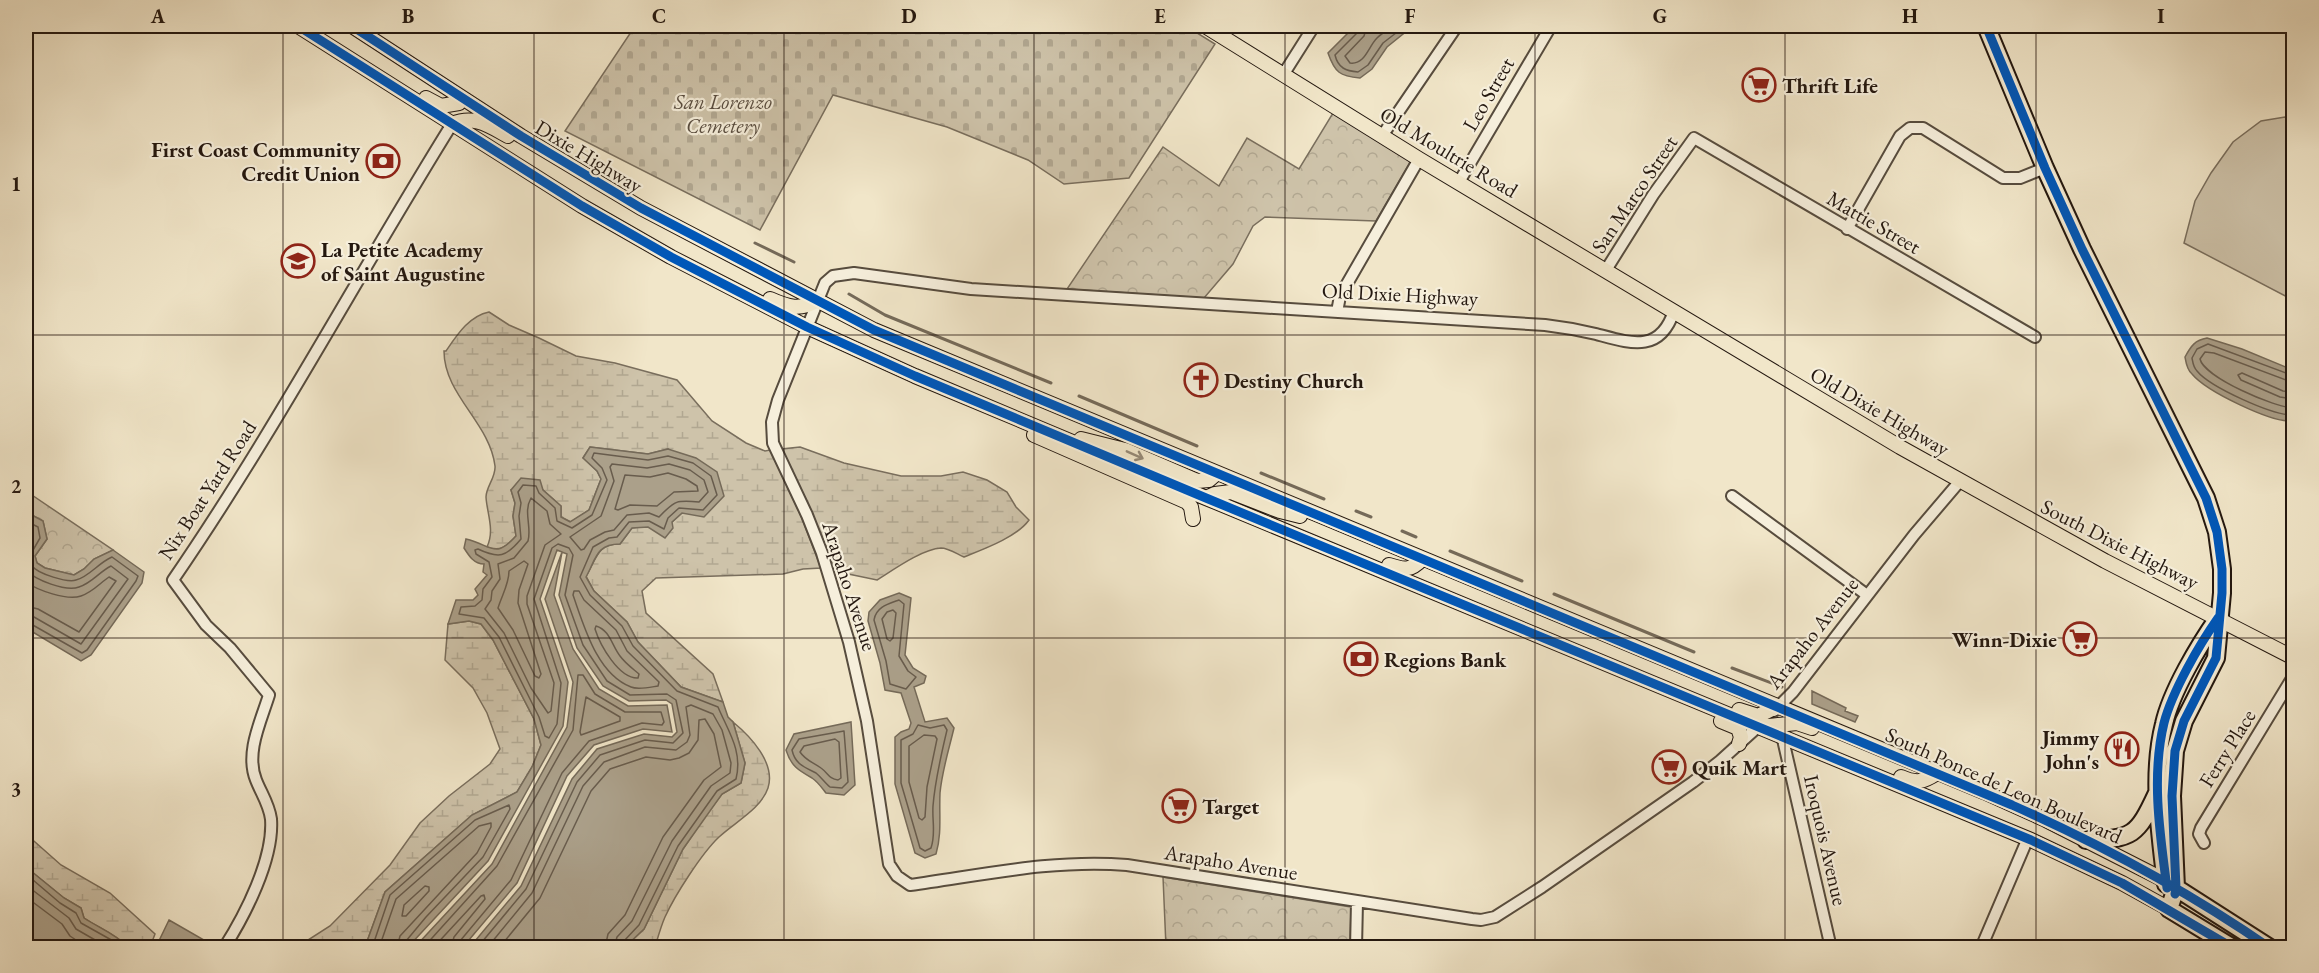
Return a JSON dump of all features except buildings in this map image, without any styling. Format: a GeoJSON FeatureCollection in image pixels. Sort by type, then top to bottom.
{"type":"FeatureCollection","features":[{"type":"Feature","properties":{"kind":"highway"},"geometry":{"type":"LineString","coordinates":[[1986,26],[2045,168],[2082,249],[2212,511],[2217,532],[2222,569],[2222,593],[2216,658],[2184,721],[2175,751],[2169,909]]}},
{"type":"Feature","properties":{"kind":"highway"},"geometry":{"type":"LineString","coordinates":[[2171,885],[2158,792],[2160,744],[2167,712],[2199,645],[2218,618]]}},
{"type":"Feature","properties":{"kind":"highway"},"geometry":{"type":"LineString","coordinates":[[2086,840],[2112,839],[2130,835],[2140,826],[2158,792]]}},
{"type":"Feature","properties":{"kind":"highway","name":"South Ponce de Leon Boulevard"},"geometry":{"type":"LineString","coordinates":[[2171,885],[2270,948]]}},
{"type":"Feature","properties":{"kind":"highway","name":"South Ponce de Leon Boulevard"},"geometry":{"type":"LineString","coordinates":[[2169,909],[2233,948]]}},
{"type":"Feature","properties":{"kind":"main road"},"geometry":{"type":"LineString","coordinates":[[298,26],[511,162],[639,240],[807,327],[915,376],[1581,653],[1676,684],[1758,716],[1778,706]]}},
{"type":"Feature","properties":{"kind":"main road"},"geometry":{"type":"LineString","coordinates":[[313,26],[441,106],[459,103]]}},
{"type":"Feature","properties":{"kind":"main road","name":"Dixie Highway"},"geometry":{"type":"LineString","coordinates":[[352,26],[521,136],[610,190],[704,243],[874,330],[1378,541]]}},
{"type":"Feature","properties":{"kind":"main road","name":"Old Moultrie Road"},"geometry":{"type":"LineString","coordinates":[[1205,26],[1419,159],[1674,311]]}},
{"type":"Feature","properties":{"kind":"main road"},"geometry":{"type":"LineString","coordinates":[[442,84],[459,103],[458,112],[452,124]]}},
{"type":"Feature","properties":{"kind":"main road"},"geometry":{"type":"LineString","coordinates":[[452,124],[469,119],[484,123],[576,177],[610,190]]}},
{"type":"Feature","properties":{"kind":"main road"},"geometry":{"type":"LineString","coordinates":[[511,162],[526,164],[542,172],[678,252],[771,300],[794,308],[807,307],[818,300]]}},
{"type":"Feature","properties":{"kind":"main road","name":"Old Dixie Highway"},"geometry":{"type":"LineString","coordinates":[[1674,311],[1960,482]]}},
{"type":"Feature","properties":{"kind":"main road"},"geometry":{"type":"LineString","coordinates":[[1011,416],[1034,435],[1187,502],[1191,507],[1193,519]]}},
{"type":"Feature","properties":{"kind":"main road"},"geometry":{"type":"LineString","coordinates":[[1058,436],[1112,446],[1197,481],[1209,480],[1216,474]]}},
{"type":"Feature","properties":{"kind":"main road","name":"South Dixie Highway"},"geometry":{"type":"LineString","coordinates":[[1960,482],[2105,561],[2294,658]]}},
{"type":"Feature","properties":{"kind":"main road"},"geometry":{"type":"LineString","coordinates":[[1206,498],[1222,493],[1238,494],[1349,535],[1378,541]]}},
{"type":"Feature","properties":{"kind":"main road"},"geometry":{"type":"LineString","coordinates":[[1285,530],[1327,540],[1404,570],[1411,569],[1422,559]]}},
{"type":"Feature","properties":{"kind":"main road","name":"South Ponce de Leon Boulevard"},"geometry":{"type":"LineString","coordinates":[[1378,541],[2037,816],[2171,885]]}},
{"type":"Feature","properties":{"kind":"main road"},"geometry":{"type":"LineString","coordinates":[[1524,630],[1554,652],[1732,725],[1740,733],[1739,744]]}},
{"type":"Feature","properties":{"kind":"main road","name":"South Ponce de Leon Boulevard"},"geometry":{"type":"LineString","coordinates":[[1581,653],[1758,727],[1781,730],[1825,754],[2028,838],[2105,874],[2169,909]]}},
{"type":"Feature","properties":{"kind":"main road"},"geometry":{"type":"LineString","coordinates":[[1781,730],[1797,723],[1899,764],[1920,766]]}},
{"type":"Feature","properties":{"kind":"main road"},"geometry":{"type":"LineString","coordinates":[[1825,754],[1870,764],[1917,783],[1924,782],[1937,773]]}},
{"type":"Feature","properties":{"kind":"street"},"geometry":{"type":"LineString","coordinates":[[1283,75],[1314,26]]}},
{"type":"Feature","properties":{"kind":"street"},"geometry":{"type":"LineString","coordinates":[[1382,136],[1457,26]]}},
{"type":"Feature","properties":{"kind":"street","name":"Leo Street"},"geometry":{"type":"LineString","coordinates":[[1459,182],[1551,26]]}},
{"type":"Feature","properties":{"kind":"street","name":"Nix Boat Yard Road"},"geometry":{"type":"LineString","coordinates":[[224,948],[243,918],[270,843],[271,818],[265,798],[255,779],[251,761],[269,695],[230,648],[206,626],[173,579],[237,484],[378,243],[452,124]]}},
{"type":"Feature","properties":{"kind":"street"},"geometry":{"type":"LineString","coordinates":[[1847,229],[1900,136],[1906,130],[1915,127],[1923,128],[2004,178],[2020,178],[2045,168]]}},
{"type":"Feature","properties":{"kind":"street","name":"Mattie Street"},"geometry":{"type":"LineString","coordinates":[[1694,138],[2034,338]]}},
{"type":"Feature","properties":{"kind":"street","name":"San Marco Street"},"geometry":{"type":"LineString","coordinates":[[1606,270],[1653,195],[1694,138]]}},
{"type":"Feature","properties":{"kind":"street"},"geometry":{"type":"LineString","coordinates":[[1337,312],[1340,296],[1419,159]]}},
{"type":"Feature","properties":{"kind":"street","name":"Old Dixie Highway"},"geometry":{"type":"LineString","coordinates":[[807,327],[825,283],[833,276],[854,273],[971,289],[1545,325],[1573,329],[1635,344],[1661,335],[1668,327],[1674,311]]}},
{"type":"Feature","properties":{"kind":"street","name":"Arapaho Avenue"},"geometry":{"type":"LineString","coordinates":[[807,327],[778,400],[771,433],[773,444],[807,515],[838,603],[862,694],[888,856],[893,871],[910,885],[1045,865],[1100,863],[1472,920],[1495,917],[1693,782],[1758,727],[1792,692],[1867,595],[1960,482]]}},
{"type":"Feature","properties":{"kind":"street"},"geometry":{"type":"LineString","coordinates":[[1206,498],[1216,474]]}},
{"type":"Feature","properties":{"kind":"street"},"geometry":{"type":"LineString","coordinates":[[1732,496],[1867,595]]}},
{"type":"Feature","properties":{"kind":"street","name":"Ferry Place"},"geometry":{"type":"LineString","coordinates":[[2204,843],[2199,834],[2201,828],[2294,675]]}},
{"type":"Feature","properties":{"kind":"street","name":"Iroquois Avenue"},"geometry":{"type":"LineString","coordinates":[[1778,706],[1781,730],[1831,948]]}},
{"type":"Feature","properties":{"kind":"street"},"geometry":{"type":"LineString","coordinates":[[1925,796],[1937,773]]}},
{"type":"Feature","properties":{"kind":"street"},"geometry":{"type":"LineString","coordinates":[[1981,948],[2028,838]]}},
{"type":"Feature","properties":{"kind":"street"},"geometry":{"type":"LineString","coordinates":[[1356,948],[1357,902]]}},
{"type":"Feature","properties":{"kind":"green space","name":"San Lorenzo Cemetery"},"geometry":{"type":"Polygon","coordinates":[[[635,26],[1186,26],[1215,44],[1129,178],[1064,184],[1028,160],[947,127],[833,95],[760,230],[565,131],[635,26]]]}},
{"type":"Feature","properties":{"kind":"green space"},"geometry":{"type":"Polygon","coordinates":[[[1333,113],[1411,161],[1376,221],[1265,217],[1253,226],[1233,264],[1204,298],[1067,289],[1163,147],[1219,186],[1247,138],[1299,169],[1333,113]]]}},
{"type":"Feature","properties":{"kind":"green space"},"geometry":{"type":"Polygon","coordinates":[[[2285,117],[2293,119],[2293,300],[2184,243],[2195,201],[2233,142],[2261,121],[2285,117]]]}},
{"type":"Feature","properties":{"kind":"green space"},"geometry":{"type":"Polygon","coordinates":[[[489,312],[509,325],[576,356],[615,363],[677,380],[712,421],[746,443],[765,451],[770,450],[801,516],[821,568],[803,569],[783,574],[656,578],[642,591],[646,613],[713,674],[723,702],[681,687],[638,642],[627,622],[594,591],[586,576],[598,554],[606,547],[620,544],[632,528],[672,522],[682,513],[668,449],[648,454],[590,447],[583,458],[597,471],[601,479],[589,510],[571,522],[561,517],[561,506],[543,490],[511,490],[515,503],[513,516],[516,536],[503,547],[496,549],[487,547],[490,528],[486,497],[495,466],[485,436],[451,381],[444,351],[470,322],[489,312]]]}},
{"type":"Feature","properties":{"kind":"green space"},"geometry":{"type":"Polygon","coordinates":[[[800,447],[844,463],[901,476],[941,476],[963,472],[987,480],[1007,492],[1016,507],[1029,520],[1017,532],[964,557],[947,549],[933,549],[877,580],[834,571],[812,513],[782,449],[800,447]]]}},
{"type":"Feature","properties":{"kind":"green space"},"geometry":{"type":"Polygon","coordinates":[[[26,491],[113,550],[94,559],[74,575],[45,568],[37,563],[35,556],[47,539],[43,521],[30,514],[26,516],[26,491]]]}},
{"type":"Feature","properties":{"kind":"green space"},"geometry":{"type":"Polygon","coordinates":[[[469,621],[481,624],[493,640],[534,719],[541,745],[532,767],[517,792],[472,815],[385,892],[365,947],[288,948],[305,942],[330,926],[390,865],[420,823],[449,796],[490,764],[500,749],[487,713],[473,688],[445,660],[448,624],[469,621]]]}},
{"type":"Feature","properties":{"kind":"green space"},"geometry":{"type":"Polygon","coordinates":[[[733,722],[754,742],[765,760],[769,779],[765,796],[754,809],[712,844],[697,864],[669,908],[655,947],[624,948],[644,929],[683,849],[706,815],[722,794],[741,783],[745,763],[733,722]]]}},
{"type":"Feature","properties":{"kind":"green space"},"geometry":{"type":"Polygon","coordinates":[[[26,834],[61,865],[110,893],[155,934],[150,947],[128,947],[84,918],[81,908],[64,898],[26,867],[26,834]]]}},
{"type":"Feature","properties":{"kind":"green space"},"geometry":{"type":"Polygon","coordinates":[[[1163,877],[1351,907],[1350,947],[1166,947],[1163,877]]]}},
{"type":"Feature","properties":{"kind":"water"},"geometry":{"type":"Polygon","coordinates":[[[1355,26],[1413,26],[1387,47],[1372,69],[1360,78],[1339,72],[1328,53],[1355,26]]]}},
{"type":"Feature","properties":{"kind":"water"},"geometry":{"type":"Polygon","coordinates":[[[2207,338],[2242,349],[2293,370],[2293,421],[2270,417],[2240,405],[2199,381],[2190,372],[2185,357],[2194,344],[2207,338]]]}},
{"type":"Feature","properties":{"kind":"water"},"geometry":{"type":"Polygon","coordinates":[[[590,447],[648,454],[668,449],[696,458],[717,472],[724,496],[704,517],[682,513],[672,522],[673,528],[665,538],[648,527],[632,528],[620,544],[601,550],[586,577],[594,591],[627,622],[638,642],[681,687],[723,702],[728,717],[733,722],[745,763],[741,783],[722,794],[683,849],[644,929],[624,948],[470,947],[521,886],[572,779],[597,749],[644,734],[672,737],[677,732],[672,704],[666,700],[629,701],[603,686],[577,648],[559,595],[567,554],[557,550],[540,599],[568,682],[563,726],[488,861],[408,947],[365,947],[385,892],[472,815],[517,792],[532,767],[541,745],[534,719],[493,640],[481,624],[469,621],[448,624],[456,600],[473,600],[478,595],[475,589],[487,575],[483,572],[484,564],[470,557],[464,548],[466,539],[497,549],[509,543],[516,536],[513,516],[515,503],[511,490],[521,478],[540,480],[543,490],[561,506],[561,517],[570,522],[589,510],[601,479],[597,471],[583,458],[590,447]]]}},
{"type":"Feature","properties":{"kind":"water"},"geometry":{"type":"Polygon","coordinates":[[[30,514],[43,521],[47,539],[35,556],[37,563],[45,568],[74,575],[94,559],[113,550],[144,572],[142,583],[91,655],[81,661],[26,628],[26,516],[30,514]]]}},
{"type":"Feature","properties":{"kind":"water"},"geometry":{"type":"Polygon","coordinates":[[[562,552],[554,595],[573,649],[599,689],[628,706],[667,705],[672,732],[643,729],[594,745],[567,776],[517,883],[463,947],[415,947],[492,864],[567,727],[573,682],[545,599],[562,552]]]}},
{"type":"Feature","properties":{"kind":"water"},"geometry":{"type":"Polygon","coordinates":[[[899,593],[911,598],[905,655],[913,668],[926,676],[924,683],[914,687],[925,722],[947,718],[954,728],[941,785],[938,846],[936,854],[925,858],[915,853],[895,784],[895,737],[909,729],[911,723],[901,693],[885,690],[868,621],[869,612],[880,600],[899,593]]]}},
{"type":"Feature","properties":{"kind":"water"},"geometry":{"type":"Polygon","coordinates":[[[1812,691],[1846,708],[1845,711],[1858,716],[1855,722],[1812,704],[1812,691]]]}},
{"type":"Feature","properties":{"kind":"water"},"geometry":{"type":"Polygon","coordinates":[[[851,722],[855,785],[844,795],[826,793],[820,785],[796,767],[786,750],[794,734],[851,722]]]}},
{"type":"Feature","properties":{"kind":"water"},"geometry":{"type":"Polygon","coordinates":[[[26,867],[64,898],[81,908],[84,918],[128,947],[26,947],[26,867]]]}},
{"type":"Feature","properties":{"kind":"water"},"geometry":{"type":"Polygon","coordinates":[[[169,920],[204,940],[201,947],[156,947],[169,920]]]}},
{"type":"Feature","properties":{"kind":"waterway"},"geometry":{"type":"LineString","coordinates":[[755,243],[794,262]]}},
{"type":"Feature","properties":{"kind":"waterway"},"geometry":{"type":"LineString","coordinates":[[849,294],[885,315],[1051,383]]}},
{"type":"Feature","properties":{"kind":"waterway"},"geometry":{"type":"LineString","coordinates":[[1079,396],[1197,446]]}},
{"type":"Feature","properties":{"kind":"waterway"},"geometry":{"type":"LineString","coordinates":[[1261,473],[1324,499]]}},
{"type":"Feature","properties":{"kind":"waterway"},"geometry":{"type":"LineString","coordinates":[[1356,511],[1371,517]]}},
{"type":"Feature","properties":{"kind":"waterway"},"geometry":{"type":"LineString","coordinates":[[1402,531],[1416,537]]}},
{"type":"Feature","properties":{"kind":"waterway"},"geometry":{"type":"LineString","coordinates":[[1450,551],[1522,581]]}},
{"type":"Feature","properties":{"kind":"waterway"},"geometry":{"type":"LineString","coordinates":[[1554,594],[1694,652]]}},
{"type":"Feature","properties":{"kind":"waterway"},"geometry":{"type":"LineString","coordinates":[[1732,668],[1782,687]]}},
{"type":"Feature","properties":{"kind":"cycle path"},"geometry":{"type":"LineString","coordinates":[[298,26],[582,206],[671,257],[807,327],[915,376],[1206,498],[2031,840],[2122,883],[2233,948]]}},
{"type":"Feature","properties":{"kind":"cycle path"},"geometry":{"type":"LineString","coordinates":[[352,26],[521,136],[641,208],[874,330],[2012,805],[2144,870],[2270,948]]}},
{"type":"Feature","properties":{"kind":"cycle path"},"geometry":{"type":"LineString","coordinates":[[1986,26],[2045,168],[2082,249],[2206,498],[2217,532],[2222,569],[2222,593],[2216,658],[2184,721],[2175,751],[2172,796],[2175,894]]}},
{"type":"Feature","properties":{"kind":"cycle path"},"geometry":{"type":"LineString","coordinates":[[2167,888],[2158,806],[2160,743],[2164,723],[2180,683],[2218,618]]}},
{"type":"Feature","properties":{"kind":"place","name":"Thrift Life"},"geometry":{"type":"Point","coordinates":[1759,85]}},
{"type":"Feature","properties":{"kind":"place","name":"First Coast Community Credit Union"},"geometry":{"type":"Point","coordinates":[383,161]}},
{"type":"Feature","properties":{"kind":"place","name":"La Petite Academy of Saint Augustine"},"geometry":{"type":"Point","coordinates":[298,261]}},
{"type":"Feature","properties":{"kind":"place","name":"Destiny Church"},"geometry":{"type":"Point","coordinates":[1201,380]}},
{"type":"Feature","properties":{"kind":"place","name":"Winn-Dixie"},"geometry":{"type":"Point","coordinates":[2080,639]}},
{"type":"Feature","properties":{"kind":"place","name":"Regions Bank"},"geometry":{"type":"Point","coordinates":[1361,659]}},
{"type":"Feature","properties":{"kind":"place","name":"Jimmy John's"},"geometry":{"type":"Point","coordinates":[2122,749]}},
{"type":"Feature","properties":{"kind":"place","name":"Quik Mart"},"geometry":{"type":"Point","coordinates":[1669,767]}},
{"type":"Feature","properties":{"kind":"place","name":"Target"},"geometry":{"type":"Point","coordinates":[1179,806]}}]}
